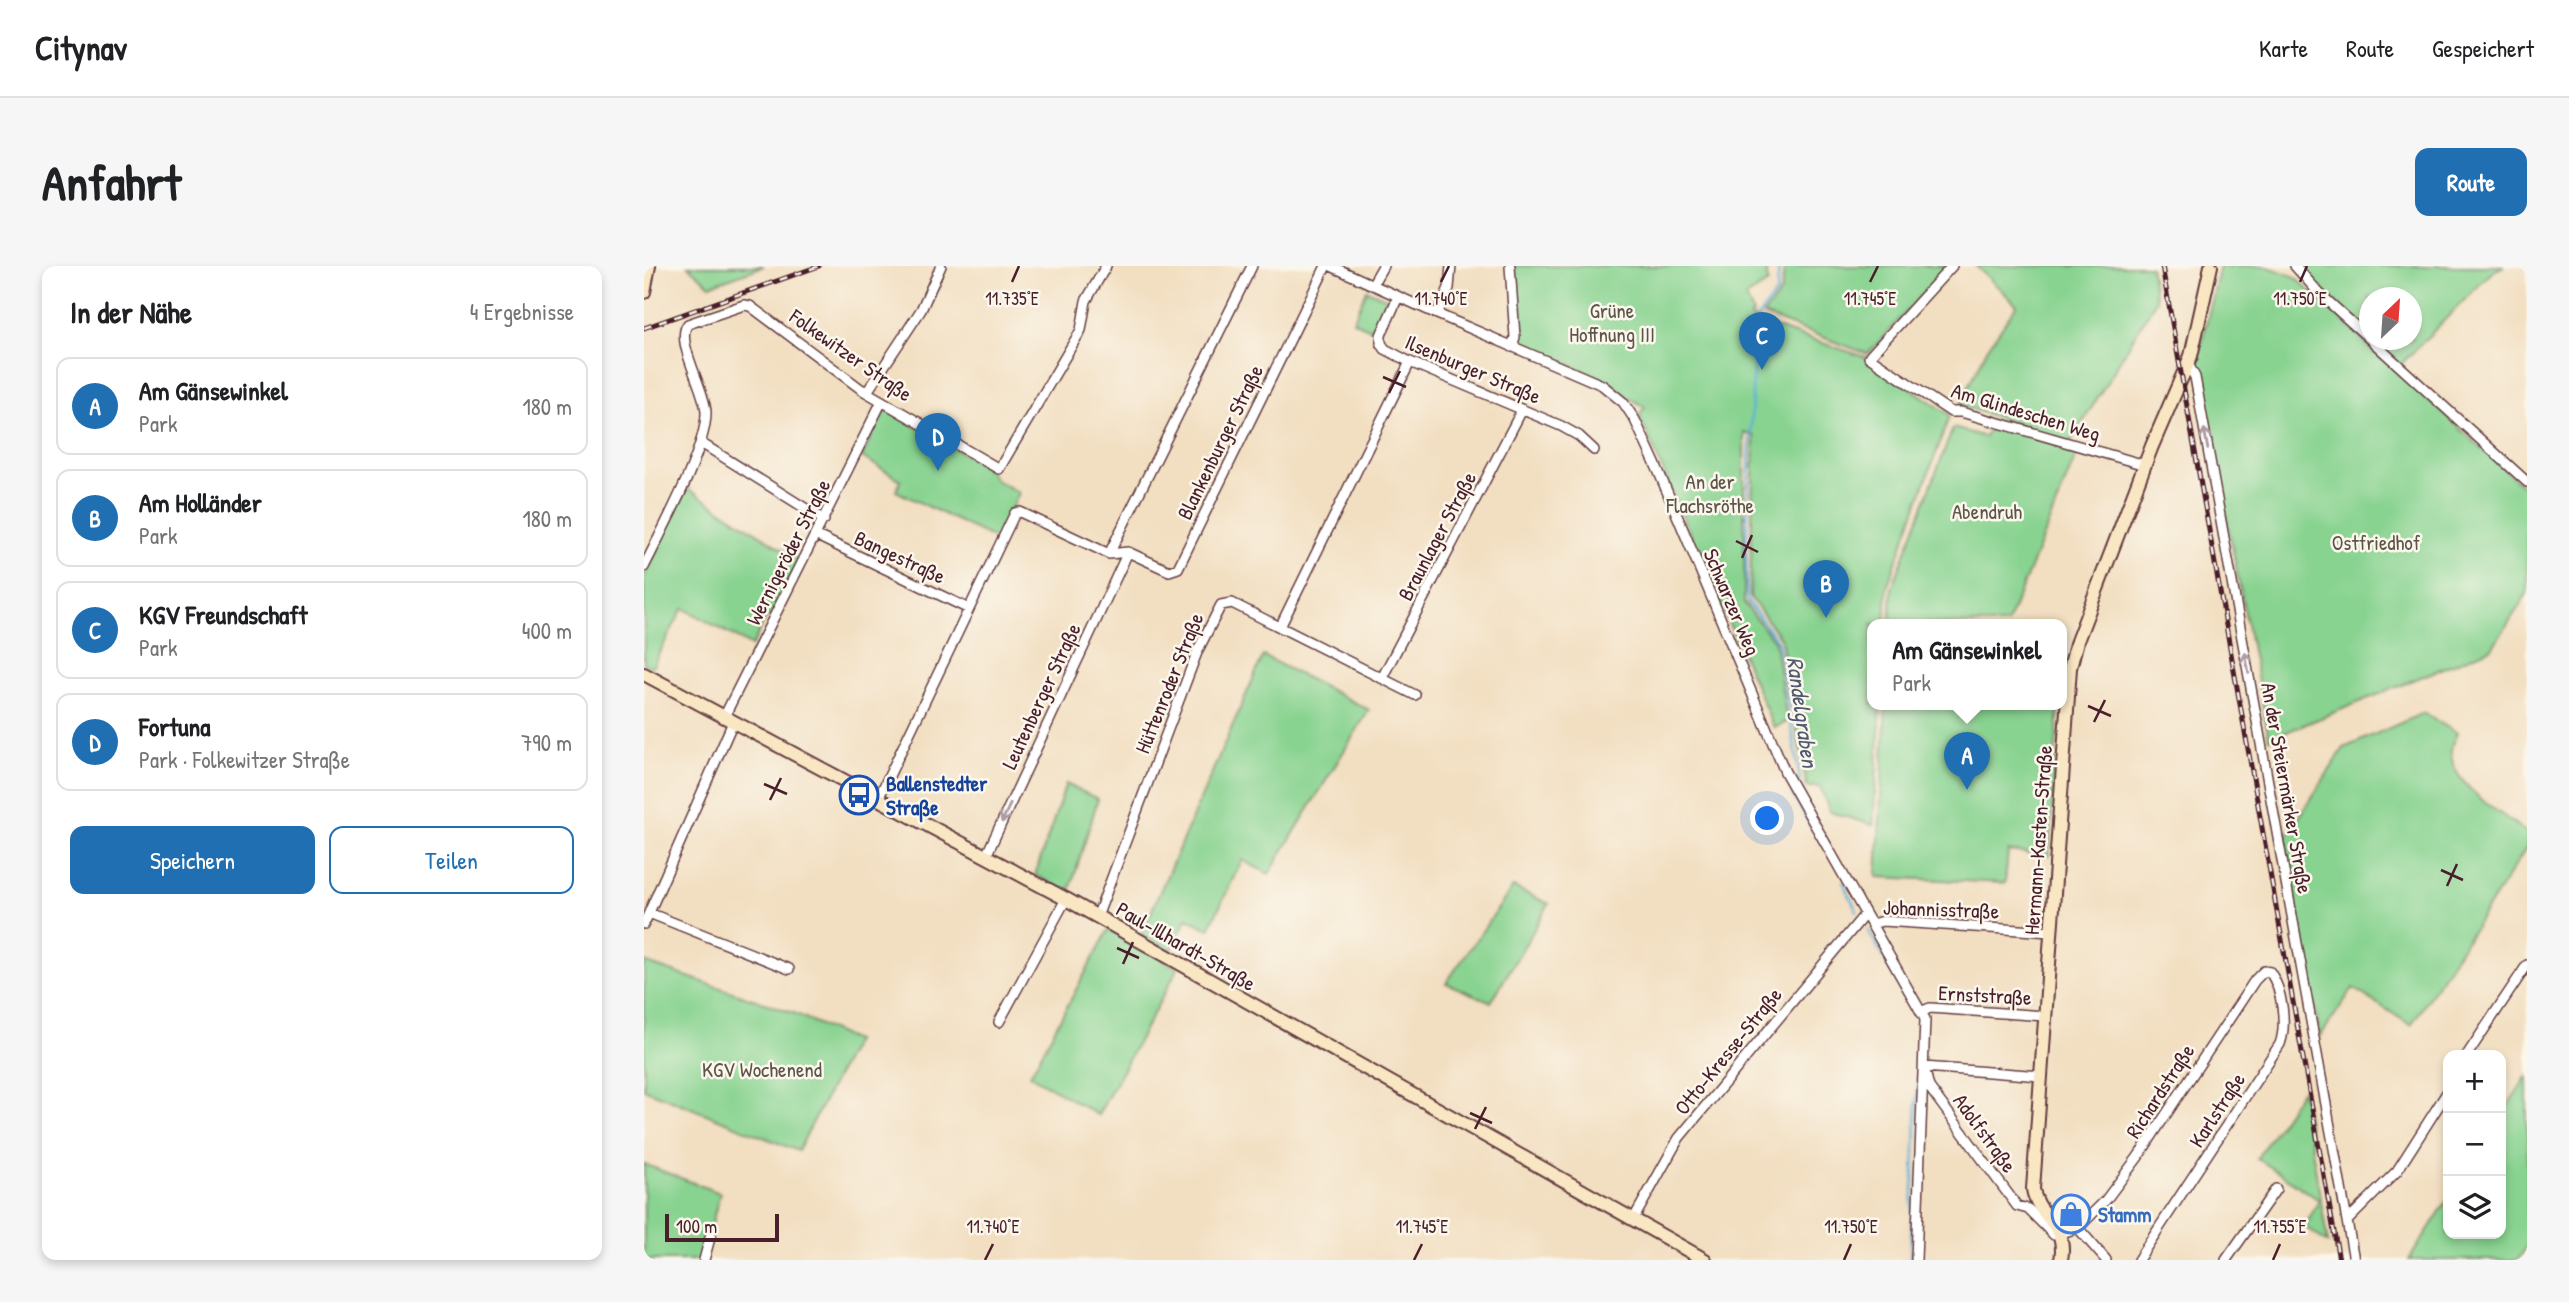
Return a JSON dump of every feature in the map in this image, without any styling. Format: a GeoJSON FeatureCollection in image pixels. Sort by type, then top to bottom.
{"type":"FeatureCollection","features":[{"type":"Feature","properties":{"kind":"street"},"geometry":{"type":"LineString","coordinates":[[644,291],[649,266]]}},
{"type":"Feature","properties":{"kind":"street"},"geometry":{"type":"LineString","coordinates":[[867,392],[920,310],[941,266]]}},
{"type":"Feature","properties":{"kind":"street","name":"Folkewitzer Straße"},"geometry":{"type":"LineString","coordinates":[[701,443],[706,412],[683,334],[688,324],[744,305],[750,306],[867,392],[999,469],[1081,330],[1086,301],[1106,266]]}},
{"type":"Feature","properties":{"kind":"street"},"geometry":{"type":"LineString","coordinates":[[1109,554],[1252,266]]}},
{"type":"Feature","properties":{"kind":"street","name":"Blankenburger Straße"},"geometry":{"type":"LineString","coordinates":[[1128,552],[1169,571],[1178,568],[1326,266]]}},
{"type":"Feature","properties":{"kind":"street","name":"Schwarzer Weg"},"geometry":{"type":"LineString","coordinates":[[1331,266],[1602,385],[1613,391],[1628,408],[1652,454],[1790,781],[1923,1011]]}},
{"type":"Feature","properties":{"kind":"street"},"geometry":{"type":"LineString","coordinates":[[1372,285],[1383,266]]}},
{"type":"Feature","properties":{"kind":"street"},"geometry":{"type":"LineString","coordinates":[[1437,314],[1449,288],[1451,266]]}},
{"type":"Feature","properties":{"kind":"street"},"geometry":{"type":"LineString","coordinates":[[1510,266],[1515,337],[1512,347]]}},
{"type":"Feature","properties":{"kind":"street","name":"Am Glindeschen Weg"},"geometry":{"type":"LineString","coordinates":[[1952,266],[1869,357],[1951,412],[1961,412],[2145,465]]}},
{"type":"Feature","properties":{"kind":"street","name":"Hermann-Kasten-Straße"},"geometry":{"type":"LineString","coordinates":[[2033,1206],[2071,659],[2145,465],[2188,364],[2211,266]]}},
{"type":"Feature","properties":{"kind":"street"},"geometry":{"type":"LineString","coordinates":[[2295,266],[2319,293],[2527,482]]}},
{"type":"Feature","properties":{"kind":"street","name":"Ilsenburger Straße"},"geometry":{"type":"LineString","coordinates":[[1398,297],[1381,335],[1381,343],[1385,349],[1561,426],[1579,436],[1594,450]]}},
{"type":"Feature","properties":{"kind":"street"},"geometry":{"type":"LineString","coordinates":[[1280,627],[1410,362]]}},
{"type":"Feature","properties":{"kind":"street","name":"An der Steiermärker Straße"},"geometry":{"type":"LineString","coordinates":[[2188,364],[2195,377],[2354,1260]]}},
{"type":"Feature","properties":{"kind":"street","name":"Wernigeröder Straße"},"geometry":{"type":"LineString","coordinates":[[644,924],[729,720],[882,401]]}},
{"type":"Feature","properties":{"kind":"street","name":"Braunlager Straße"},"geometry":{"type":"LineString","coordinates":[[1381,678],[1522,410]]}},
{"type":"Feature","properties":{"kind":"street"},"geometry":{"type":"LineString","coordinates":[[644,568],[701,443],[824,520]]}},
{"type":"Feature","properties":{"kind":"street"},"geometry":{"type":"LineString","coordinates":[[878,799],[1016,512],[1109,554],[1128,552]]}},
{"type":"Feature","properties":{"kind":"street","name":"Bangestraße"},"geometry":{"type":"LineString","coordinates":[[817,536],[969,609]]}},
{"type":"Feature","properties":{"kind":"street","name":"Leutenberger Straße"},"geometry":{"type":"LineString","coordinates":[[986,856],[1128,552]]}},
{"type":"Feature","properties":{"kind":"street","name":"Hüttenroder Straße"},"geometry":{"type":"LineString","coordinates":[[1097,916],[1198,650],[1218,608],[1224,603],[1232,603],[1415,695]]}},
{"type":"Feature","properties":{"kind":"street","name":"Paul-Illhardt-Straße"},"geometry":{"type":"LineString","coordinates":[[644,674],[1097,916],[1705,1260]]}},
{"type":"Feature","properties":{"kind":"street"},"geometry":{"type":"LineString","coordinates":[[999,1022],[1066,900]]}},
{"type":"Feature","properties":{"kind":"street"},"geometry":{"type":"LineString","coordinates":[[649,913],[789,969]]}},
{"type":"Feature","properties":{"kind":"street","name":"Otto-Kresse-Straße"},"geometry":{"type":"LineString","coordinates":[[1633,1220],[1679,1138],[1865,914]]}},
{"type":"Feature","properties":{"kind":"street","name":"Johannisstraße"},"geometry":{"type":"LineString","coordinates":[[1871,924],[1883,921],[2051,932]]}},
{"type":"Feature","properties":{"kind":"street"},"geometry":{"type":"LineString","coordinates":[[2470,1050],[2527,965]]}},
{"type":"Feature","properties":{"kind":"street","name":"Richardstraße"},"geometry":{"type":"LineString","coordinates":[[2078,1228],[2105,1200],[2138,1157],[2258,975],[2267,970]]}},
{"type":"Feature","properties":{"kind":"street","name":"Karlstraße"},"geometry":{"type":"LineString","coordinates":[[2138,1260],[2280,1044],[2283,1025],[2278,993],[2273,975],[2267,970]]}},
{"type":"Feature","properties":{"kind":"street","name":"Ernststraße"},"geometry":{"type":"LineString","coordinates":[[1923,1011],[1930,1008],[2045,1016]]}},
{"type":"Feature","properties":{"kind":"street"},"geometry":{"type":"LineString","coordinates":[[1916,1260],[1926,1027],[1923,1011]]}},
{"type":"Feature","properties":{"kind":"street"},"geometry":{"type":"LineString","coordinates":[[1924,1068],[2041,1076]]}},
{"type":"Feature","properties":{"kind":"street","name":"Adolfstraße"},"geometry":{"type":"LineString","coordinates":[[1924,1068],[1929,1087],[2017,1206],[2033,1206]]}},
{"type":"Feature","properties":{"kind":"street"},"geometry":{"type":"LineString","coordinates":[[2347,1221],[2397,1171],[2443,1099]]}},
{"type":"Feature","properties":{"kind":"street"},"geometry":{"type":"LineString","coordinates":[[2226,1260],[2276,1189]]}},
{"type":"Feature","properties":{"kind":"street"},"geometry":{"type":"LineString","coordinates":[[2033,1206],[2051,1218],[2060,1234],[2063,1250],[2061,1260]]}},
{"type":"Feature","properties":{"kind":"street"},"geometry":{"type":"LineString","coordinates":[[2060,1234],[2078,1228],[2106,1260]]}},
{"type":"Feature","properties":{"kind":"street"},"geometry":{"type":"LineString","coordinates":[[704,1260],[711,1234]]}},
{"type":"Feature","properties":{"kind":"green space"},"geometry":{"type":"Polygon","coordinates":[[[688,266],[764,266],[710,285],[688,266]]]}},
{"type":"Feature","properties":{"kind":"green space"},"geometry":{"type":"Polygon","coordinates":[[[1513,266],[1766,266],[1768,283],[1746,297],[1753,314],[1750,316],[1758,322],[1865,357],[1950,415],[1887,587],[1885,619],[1867,619],[1867,710],[1881,710],[1873,825],[1830,812],[1820,787],[1807,787],[1781,639],[1750,597],[1754,436],[1744,433],[1744,603],[1775,642],[1787,722],[1774,728],[1639,415],[1645,407],[1626,396],[1613,384],[1522,343],[1518,333],[1513,266]]]}},
{"type":"Feature","properties":{"kind":"green space"},"geometry":{"type":"Polygon","coordinates":[[[1785,266],[1948,266],[1868,354],[1763,315],[1781,292],[1785,266]]]}},
{"type":"Feature","properties":{"kind":"green space"},"geometry":{"type":"Polygon","coordinates":[[[1976,266],[2150,266],[2156,300],[2071,442],[1960,405],[1987,349],[2017,305],[1976,266]]]}},
{"type":"Feature","properties":{"kind":"green space","name":"Ostfriedhof"},"geometry":{"type":"Polygon","coordinates":[[[2220,266],[2266,266],[2294,276],[2359,336],[2359,350],[2375,350],[2527,490],[2527,594],[2492,648],[2269,739],[2197,363],[2220,266]]]}},
{"type":"Feature","properties":{"kind":"green space"},"geometry":{"type":"Polygon","coordinates":[[[2299,266],[2504,266],[2492,272],[2422,343],[2422,287],[2359,287],[2359,327],[2299,266]]]}},
{"type":"Feature","properties":{"kind":"green space"},"geometry":{"type":"Polygon","coordinates":[[[1367,290],[1386,298],[1389,303],[1377,332],[1353,321],[1367,290]]]}},
{"type":"Feature","properties":{"kind":"green space"},"geometry":{"type":"Polygon","coordinates":[[[2384,350],[2415,350],[2400,365],[2384,350]]]}},
{"type":"Feature","properties":{"kind":"green space"},"geometry":{"type":"Polygon","coordinates":[[[884,409],[985,466],[996,480],[1019,493],[997,540],[896,491],[901,480],[862,457],[884,409]]]}},
{"type":"Feature","properties":{"kind":"green space","name":"Abendruh"},"geometry":{"type":"Polygon","coordinates":[[[1991,422],[2079,449],[2009,619],[1890,619],[1892,588],[1953,428],[1985,437],[1991,422]]]}},
{"type":"Feature","properties":{"kind":"green space"},"geometry":{"type":"Polygon","coordinates":[[[687,488],[799,560],[771,616],[766,618],[752,646],[683,608],[652,667],[644,663],[644,577],[687,488]]]}},
{"type":"Feature","properties":{"kind":"green space"},"geometry":{"type":"Polygon","coordinates":[[[1263,656],[1369,710],[1269,874],[1242,860],[1209,929],[1187,918],[1171,951],[1141,935],[1263,656]]]}},
{"type":"Feature","properties":{"kind":"green space"},"geometry":{"type":"Polygon","coordinates":[[[1886,710],[2059,710],[2049,856],[2008,851],[2005,883],[1877,877],[1886,710]]]}},
{"type":"Feature","properties":{"kind":"green space"},"geometry":{"type":"Polygon","coordinates":[[[2423,713],[2457,733],[2451,754],[2460,778],[2481,799],[2527,833],[2527,847],[2411,1025],[2353,988],[2320,1037],[2285,839],[2344,748],[2423,713]]]}},
{"type":"Feature","properties":{"kind":"green space"},"geometry":{"type":"Polygon","coordinates":[[[1066,784],[1098,799],[1069,893],[1035,875],[1066,784]]]}},
{"type":"Feature","properties":{"kind":"green space"},"geometry":{"type":"Polygon","coordinates":[[[1513,887],[1549,904],[1491,1002],[1446,983],[1513,887]]]}},
{"type":"Feature","properties":{"kind":"green space"},"geometry":{"type":"Polygon","coordinates":[[[1109,929],[1178,968],[1098,1115],[1030,1075],[1109,929]]]}},
{"type":"Feature","properties":{"kind":"green space","name":"KGV Wochenend"},"geometry":{"type":"Polygon","coordinates":[[[644,962],[794,1013],[855,1041],[798,1151],[644,1089],[644,962]]]}},
{"type":"Feature","properties":{"kind":"green space"},"geometry":{"type":"Polygon","coordinates":[[[2527,1076],[2527,1246],[2518,1260],[2409,1260],[2443,1207],[2443,1239],[2506,1239],[2506,1108],[2527,1076]]]}},
{"type":"Feature","properties":{"kind":"green space"},"geometry":{"type":"Polygon","coordinates":[[[2302,1090],[2328,1243],[2305,1227],[2319,1200],[2257,1158],[2302,1090]]]}},
{"type":"Feature","properties":{"kind":"green space"},"geometry":{"type":"Polygon","coordinates":[[[644,1164],[720,1193],[702,1260],[644,1260],[644,1164]]]}},
{"type":"Feature","properties":{"kind":"waterway","name":"Randelgraben"},"geometry":{"type":"LineString","coordinates":[[1779,266],[1777,292],[1755,321],[1746,547],[1747,601],[1778,642],[1800,780],[1797,785]]}},
{"type":"Feature","properties":{"kind":"waterway","name":"Randelgraben"},"geometry":{"type":"LineString","coordinates":[[1794,791],[1792,794],[1812,828]]}},
{"type":"Feature","properties":{"kind":"waterway","name":"Randelgraben"},"geometry":{"type":"LineString","coordinates":[[1843,882],[1857,911]]}},
{"type":"Feature","properties":{"kind":"waterway","name":"Randelgraben"},"geometry":{"type":"LineString","coordinates":[[1868,930],[1920,1020]]}},
{"type":"Feature","properties":{"kind":"waterway","name":"Randelgraben"},"geometry":{"type":"LineString","coordinates":[[1919,1030],[1919,1067]]}},
{"type":"Feature","properties":{"kind":"waterway","name":"Randelgraben"},"geometry":{"type":"LineString","coordinates":[[1910,1260],[1918,1076]]}},
{"type":"Feature","properties":{"kind":"railway"},"geometry":{"type":"LineString","coordinates":[[644,328],[819,266]]}},
{"type":"Feature","properties":{"kind":"railway"},"geometry":{"type":"LineString","coordinates":[[2162,266],[2339,1260]]}},
{"type":"Feature","properties":{"kind":"place","name":"KGV Freundschaft"},"geometry":{"type":"Point","coordinates":[1762,370]}},
{"type":"Feature","properties":{"kind":"place","name":"Fortuna"},"geometry":{"type":"Point","coordinates":[938,471]}},
{"type":"Feature","properties":{"kind":"place","name":"Am Holländer"},"geometry":{"type":"Point","coordinates":[1826,618]}},
{"type":"Feature","properties":{"kind":"place","name":"Am Gänsewinkel"},"geometry":{"type":"Point","coordinates":[1967,790]}},
{"type":"Feature","properties":{"kind":"place","name":"Ballenstedter Straße"},"geometry":{"type":"Point","coordinates":[859,795]}},
{"type":"Feature","properties":{"kind":"place","name":"Stamm"},"geometry":{"type":"Point","coordinates":[2071,1214]}},
{"type":"Feature","properties":{"kind":"park label","name":"Grüne Hoffnung III"},"geometry":{"type":"Point","coordinates":[1612,322]}},
{"type":"Feature","properties":{"kind":"park label","name":"An der Flachsröthe"},"geometry":{"type":"Point","coordinates":[1710,493]}}]}
